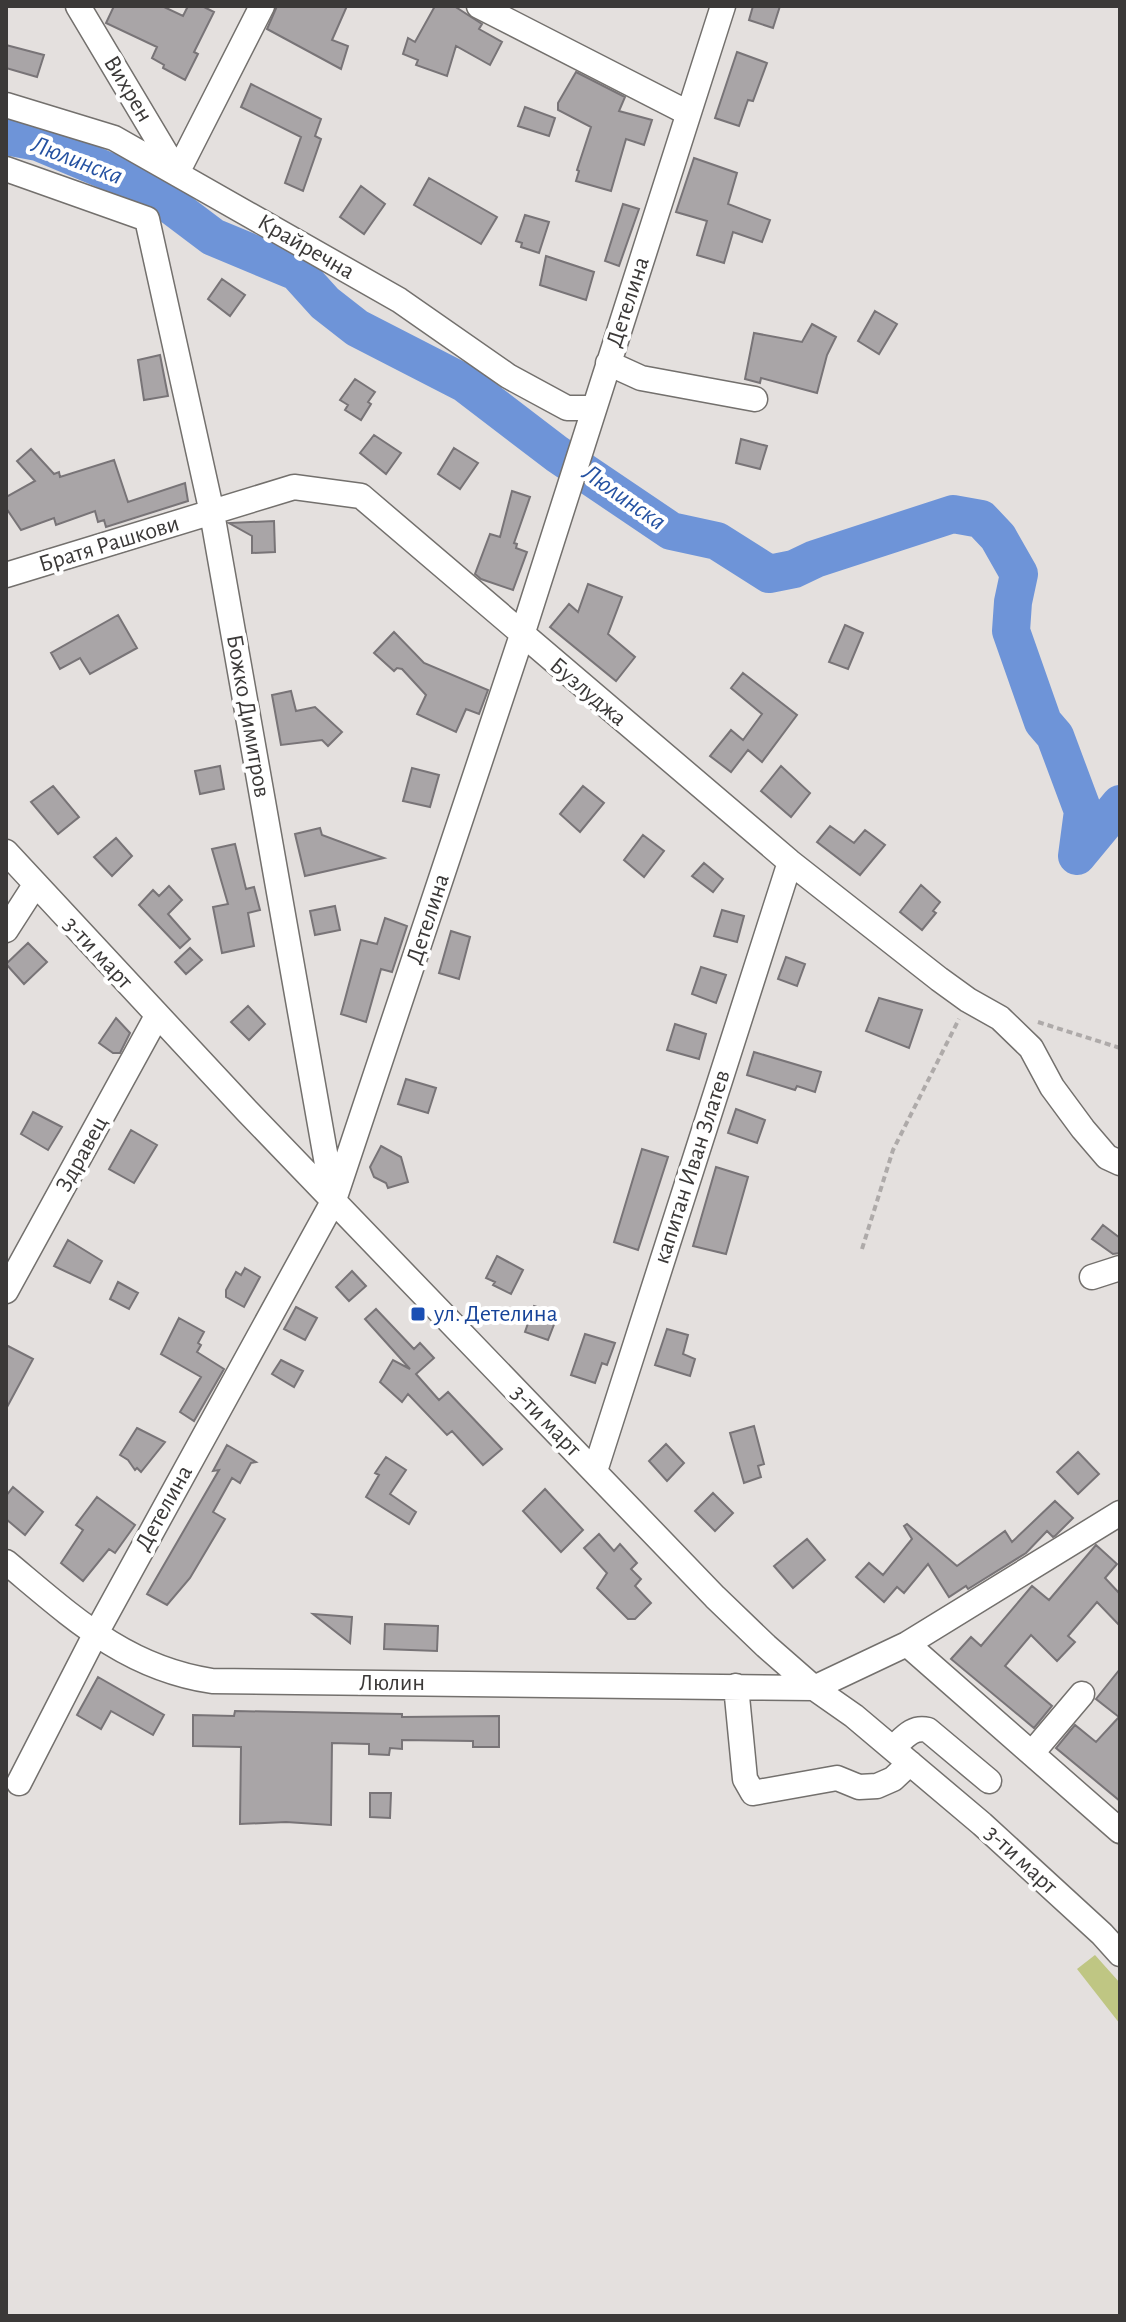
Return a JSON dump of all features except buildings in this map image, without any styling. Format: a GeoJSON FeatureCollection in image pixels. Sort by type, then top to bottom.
{"type":"FeatureCollection","features":[{"type":"Feature","properties":{"kind":"street","name":"Вихрен"},"geometry":{"type":"LineString","coordinates":[[78,6],[177,173]]}},
{"type":"Feature","properties":{"kind":"street"},"geometry":{"type":"LineString","coordinates":[[177,173],[262,6]]}},
{"type":"Feature","properties":{"kind":"street"},"geometry":{"type":"LineString","coordinates":[[479,6],[688,113]]}},
{"type":"Feature","properties":{"kind":"street","name":"Детелина"},"geometry":{"type":"LineString","coordinates":[[19,1783],[95,1635],[334,1200],[522,635],[723,6]]}},
{"type":"Feature","properties":{"kind":"street","name":"Крайречна"},"geometry":{"type":"LineString","coordinates":[[6,105],[114,138],[399,300],[508,376],[567,408],[594,408]]}},
{"type":"Feature","properties":{"kind":"street","name":"Божко Димитров"},"geometry":{"type":"LineString","coordinates":[[6,169],[147,219],[212,513],[334,1200]]}},
{"type":"Feature","properties":{"kind":"street"},"geometry":{"type":"LineString","coordinates":[[608,363],[641,378],[755,399]]}},
{"type":"Feature","properties":{"kind":"street","name":"Бузлуджа"},"geometry":{"type":"LineString","coordinates":[[212,513],[294,487],[361,496],[790,862],[939,979],[1000,1018],[1031,1048],[1052,1087],[1083,1129],[1107,1157],[1120,1163]]}},
{"type":"Feature","properties":{"kind":"street","name":"Братя Рашкови"},"geometry":{"type":"LineString","coordinates":[[6,575],[212,513]]}},
{"type":"Feature","properties":{"kind":"street","name":"3-ти март"},"geometry":{"type":"LineString","coordinates":[[6,852],[157,1016],[725,1607],[814,1688],[902,1755],[993,1834],[1120,1954]]}},
{"type":"Feature","properties":{"kind":"street","name":"капитан Иван Златев"},"geometry":{"type":"LineString","coordinates":[[595,1471],[790,862]]}},
{"type":"Feature","properties":{"kind":"street"},"geometry":{"type":"LineString","coordinates":[[6,930],[35,885]]}},
{"type":"Feature","properties":{"kind":"street","name":"Здравец"},"geometry":{"type":"LineString","coordinates":[[6,1291],[157,1016]]}},
{"type":"Feature","properties":{"kind":"street"},"geometry":{"type":"LineString","coordinates":[[1092,1277],[1120,1268]]}},
{"type":"Feature","properties":{"kind":"street"},"geometry":{"type":"LineString","coordinates":[[814,1688],[907,1644],[1120,1513]]}},
{"type":"Feature","properties":{"kind":"street","name":"Люлин"},"geometry":{"type":"LineString","coordinates":[[6,1562],[95,1635],[153,1667],[183,1677],[212,1681],[814,1688]]}},
{"type":"Feature","properties":{"kind":"street"},"geometry":{"type":"LineString","coordinates":[[907,1644],[1120,1831]]}},
{"type":"Feature","properties":{"kind":"street"},"geometry":{"type":"LineString","coordinates":[[736,1686],[745,1779],[753,1793],[837,1778],[859,1787],[877,1786],[893,1779],[911,1731],[920,1728],[928,1730],[989,1781]]}},
{"type":"Feature","properties":{"kind":"street"},"geometry":{"type":"LineString","coordinates":[[1032,1753],[1082,1694]]}},
{"type":"Feature","properties":{"kind":"path"},"geometry":{"type":"LineString","coordinates":[[862,1249],[893,1150],[968,1000]]}},
{"type":"Feature","properties":{"kind":"path"},"geometry":{"type":"LineString","coordinates":[[1026,1020],[1120,1048]]}},
{"type":"Feature","properties":{"kind":"green space"},"geometry":{"type":"Polygon","coordinates":[[[1095,1955],[1120,1983],[1120,2024],[1077,1969],[1095,1955]]]}},
{"type":"Feature","properties":{"kind":"waterway","name":"Люлинска"},"geometry":{"type":"LineString","coordinates":[[6,136],[38,142],[148,188],[213,237],[297,272],[325,303],[357,328],[464,383],[557,454],[671,531],[717,541],[769,574],[794,569],[815,559],[953,514],[981,519],[998,537],[1019,574],[1011,631],[1043,722],[1055,736],[1083,811],[1077,856],[1120,804]]}},
{"type":"Feature","properties":{"kind":"place","name":"ул. Детелина"},"geometry":{"type":"Point","coordinates":[418,1314]}}]}
